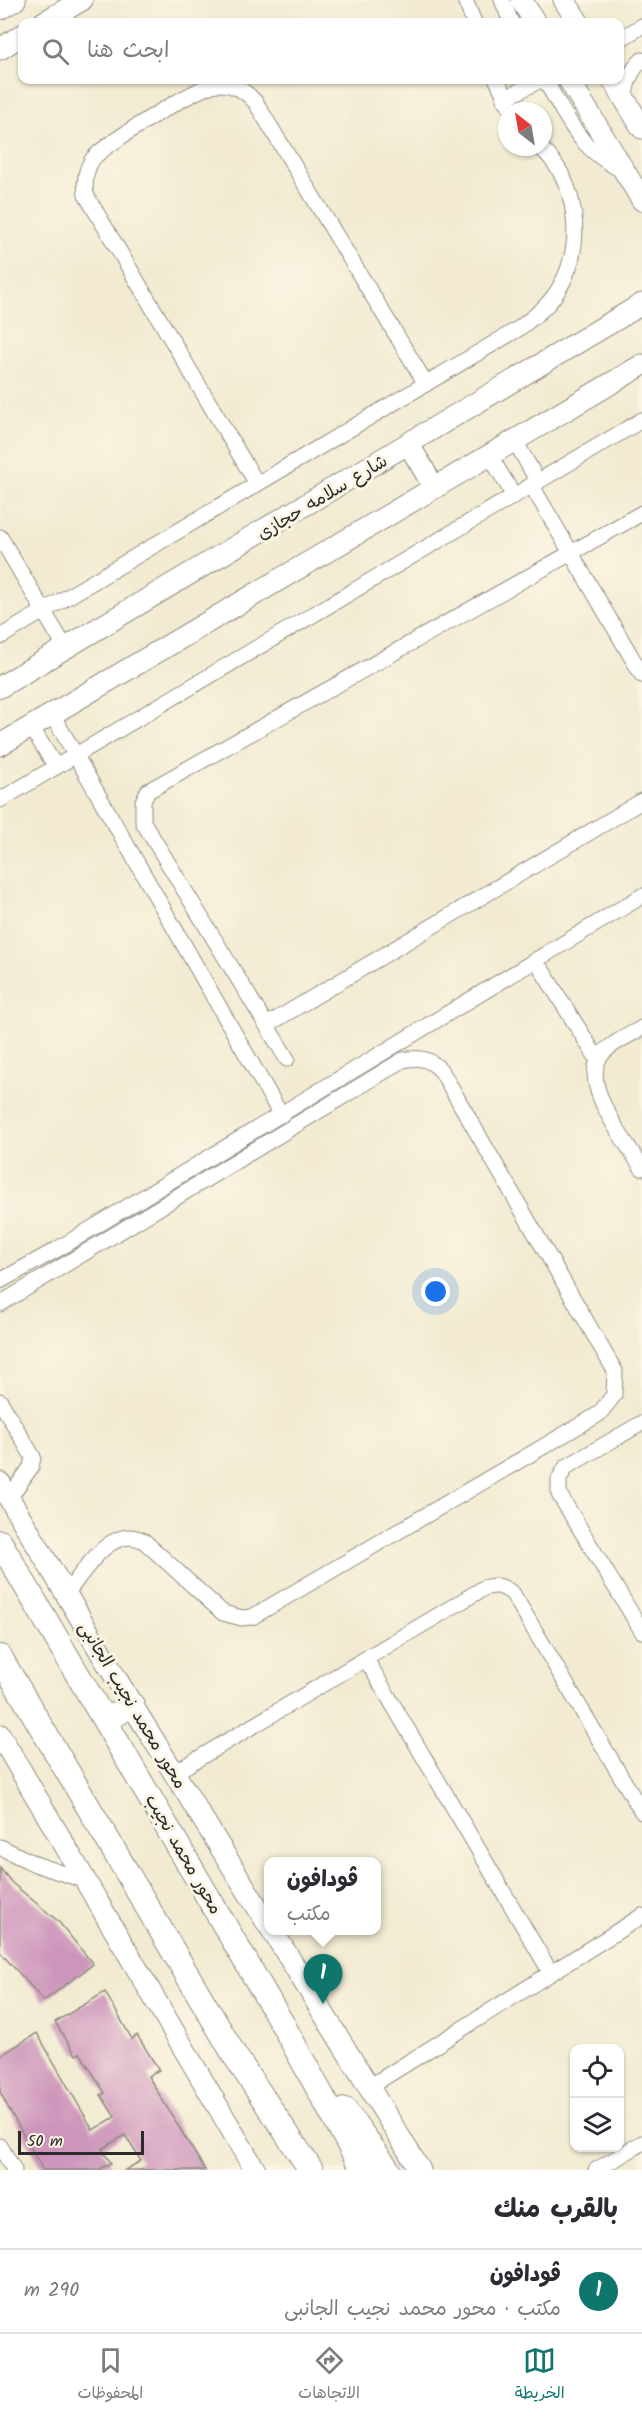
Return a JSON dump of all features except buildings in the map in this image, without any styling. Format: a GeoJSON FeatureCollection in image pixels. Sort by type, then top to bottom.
{"type":"FeatureCollection","features":[{"type":"Feature","properties":{"kind":"main road","name":"محور محمد نجيب"},"geometry":{"type":"LineString","coordinates":[[0,1542],[284,2025],[363,2170]]}},
{"type":"Feature","properties":{"kind":"main road"},"geometry":{"type":"LineString","coordinates":[[1,1661],[235,2056],[311,2170]]}},
{"type":"Feature","properties":{"kind":"main road"},"geometry":{"type":"LineString","coordinates":[[106,1720],[132,1705]]}},
{"type":"Feature","properties":{"kind":"main road"},"geometry":{"type":"LineString","coordinates":[[284,2025],[388,2170]]}},
{"type":"Feature","properties":{"kind":"main road"},"geometry":{"type":"LineString","coordinates":[[235,2056],[290,2170]]}},
{"type":"Feature","properties":{"kind":"street"},"geometry":{"type":"LineString","coordinates":[[0,9],[15,0]]}},
{"type":"Feature","properties":{"kind":"street"},"geometry":{"type":"LineString","coordinates":[[51,18],[82,0]]}},
{"type":"Feature","properties":{"kind":"street"},"geometry":{"type":"LineString","coordinates":[[465,0],[472,18]]}},
{"type":"Feature","properties":{"kind":"street"},"geometry":{"type":"LineString","coordinates":[[502,0],[509,18]]}},
{"type":"Feature","properties":{"kind":"street"},"geometry":{"type":"LineString","coordinates":[[521,0],[532,18]]}},
{"type":"Feature","properties":{"kind":"street"},"geometry":{"type":"LineString","coordinates":[[564,0],[575,18]]}},
{"type":"Feature","properties":{"kind":"street"},"geometry":{"type":"LineString","coordinates":[[624,37],[642,26]]}},
{"type":"Feature","properties":{"kind":"street"},"geometry":{"type":"LineString","coordinates":[[0,49],[18,38]]}},
{"type":"Feature","properties":{"kind":"street"},"geometry":{"type":"LineString","coordinates":[[624,98],[627,81],[635,66],[642,60]]}},
{"type":"Feature","properties":{"kind":"street"},"geometry":{"type":"LineString","coordinates":[[499,84],[507,102]]}},
{"type":"Feature","properties":{"kind":"street"},"geometry":{"type":"LineString","coordinates":[[512,102],[535,84]]}},
{"type":"Feature","properties":{"kind":"street"},"geometry":{"type":"LineString","coordinates":[[547,84],[582,141],[600,159],[625,171]]}},
{"type":"Feature","properties":{"kind":"street"},"geometry":{"type":"LineString","coordinates":[[571,84],[642,200]]}},
{"type":"Feature","properties":{"kind":"street"},"geometry":{"type":"LineString","coordinates":[[615,84],[642,128]]}},
{"type":"Feature","properties":{"kind":"street"},"geometry":{"type":"LineString","coordinates":[[257,484],[86,195],[87,170],[102,149],[204,87],[228,85],[239,88],[256,103],[426,384]]}},
{"type":"Feature","properties":{"kind":"street"},"geometry":{"type":"LineString","coordinates":[[0,637],[518,329],[542,311],[560,288],[571,260],[576,231],[572,202],[556,166],[548,156]]}},
{"type":"Feature","properties":{"kind":"street","name":"شارع سلامه حجازى"},"geometry":{"type":"LineString","coordinates":[[0,687],[642,304]]}},
{"type":"Feature","properties":{"kind":"street"},"geometry":{"type":"LineString","coordinates":[[0,745],[642,365]]}},
{"type":"Feature","properties":{"kind":"street"},"geometry":{"type":"LineString","coordinates":[[0,800],[642,420]]}},
{"type":"Feature","properties":{"kind":"street"},"geometry":{"type":"LineString","coordinates":[[514,439],[571,552],[642,675]]}},
{"type":"Feature","properties":{"kind":"street"},"geometry":{"type":"LineString","coordinates":[[409,445],[434,487]]}},
{"type":"Feature","properties":{"kind":"street"},"geometry":{"type":"LineString","coordinates":[[489,454],[514,496]]}},
{"type":"Feature","properties":{"kind":"street"},"geometry":{"type":"LineString","coordinates":[[287,1059],[143,822],[143,801],[148,791],[642,513]]}},
{"type":"Feature","properties":{"kind":"street"},"geometry":{"type":"LineString","coordinates":[[0,537],[66,649]]}},
{"type":"Feature","properties":{"kind":"street"},"geometry":{"type":"LineString","coordinates":[[52,714],[281,1115]]}},
{"type":"Feature","properties":{"kind":"street"},"geometry":{"type":"LineString","coordinates":[[31,727],[56,767]]}},
{"type":"Feature","properties":{"kind":"street"},"geometry":{"type":"LineString","coordinates":[[267,1025],[642,801]]}},
{"type":"Feature","properties":{"kind":"street"},"geometry":{"type":"LineString","coordinates":[[0,1281],[281,1115],[642,896]]}},
{"type":"Feature","properties":{"kind":"street"},"geometry":{"type":"LineString","coordinates":[[542,970],[598,1060]]}},
{"type":"Feature","properties":{"kind":"street"},"geometry":{"type":"LineString","coordinates":[[642,1028],[609,1048],[598,1060],[594,1077],[598,1093],[642,1168]]}},
{"type":"Feature","properties":{"kind":"street"},"geometry":{"type":"LineString","coordinates":[[0,1304],[403,1060],[414,1058],[435,1064],[442,1072],[615,1371],[614,1395],[608,1406],[599,1414],[252,1617],[242,1618],[223,1613],[144,1541],[131,1536],[111,1542],[66,1594]]}},
{"type":"Feature","properties":{"kind":"street"},"geometry":{"type":"LineString","coordinates":[[0,1401],[33,1457],[31,1467],[5,1490]]}},
{"type":"Feature","properties":{"kind":"street"},"geometry":{"type":"LineString","coordinates":[[642,1423],[566,1467],[559,1479],[559,1494],[642,1631]]}},
{"type":"Feature","properties":{"kind":"street","name":"محور محمد نجيب الجانبى"},"geometry":{"type":"LineString","coordinates":[[5,1490],[132,1705],[264,1918]]}},
{"type":"Feature","properties":{"kind":"street"},"geometry":{"type":"LineString","coordinates":[[174,1773],[484,1588],[501,1586],[513,1594],[642,1812]]}},
{"type":"Feature","properties":{"kind":"street"},"geometry":{"type":"LineString","coordinates":[[366,1659],[551,1973]]}},
{"type":"Feature","properties":{"kind":"street"},"geometry":{"type":"LineString","coordinates":[[0,1735],[255,2170]]}},
{"type":"Feature","properties":{"kind":"street"},"geometry":{"type":"LineString","coordinates":[[0,1847],[35,1864],[86,1881]]}},
{"type":"Feature","properties":{"kind":"street"},"geometry":{"type":"LineString","coordinates":[[369,2087],[642,1916]]}},
{"type":"Feature","properties":{"kind":"street"},"geometry":{"type":"LineString","coordinates":[[275,1935],[420,2170]]}},
{"type":"Feature","properties":{"kind":"street"},"geometry":{"type":"LineString","coordinates":[[596,2170],[642,2143]]}},
{"type":"Feature","properties":{"kind":"street"},"geometry":{"type":"LineString","coordinates":[[0,2146],[14,2170]]}},
{"type":"Feature","properties":{"kind":"place","name":"ڤودافون"},"geometry":{"type":"Point","coordinates":[323,2004]}}]}
